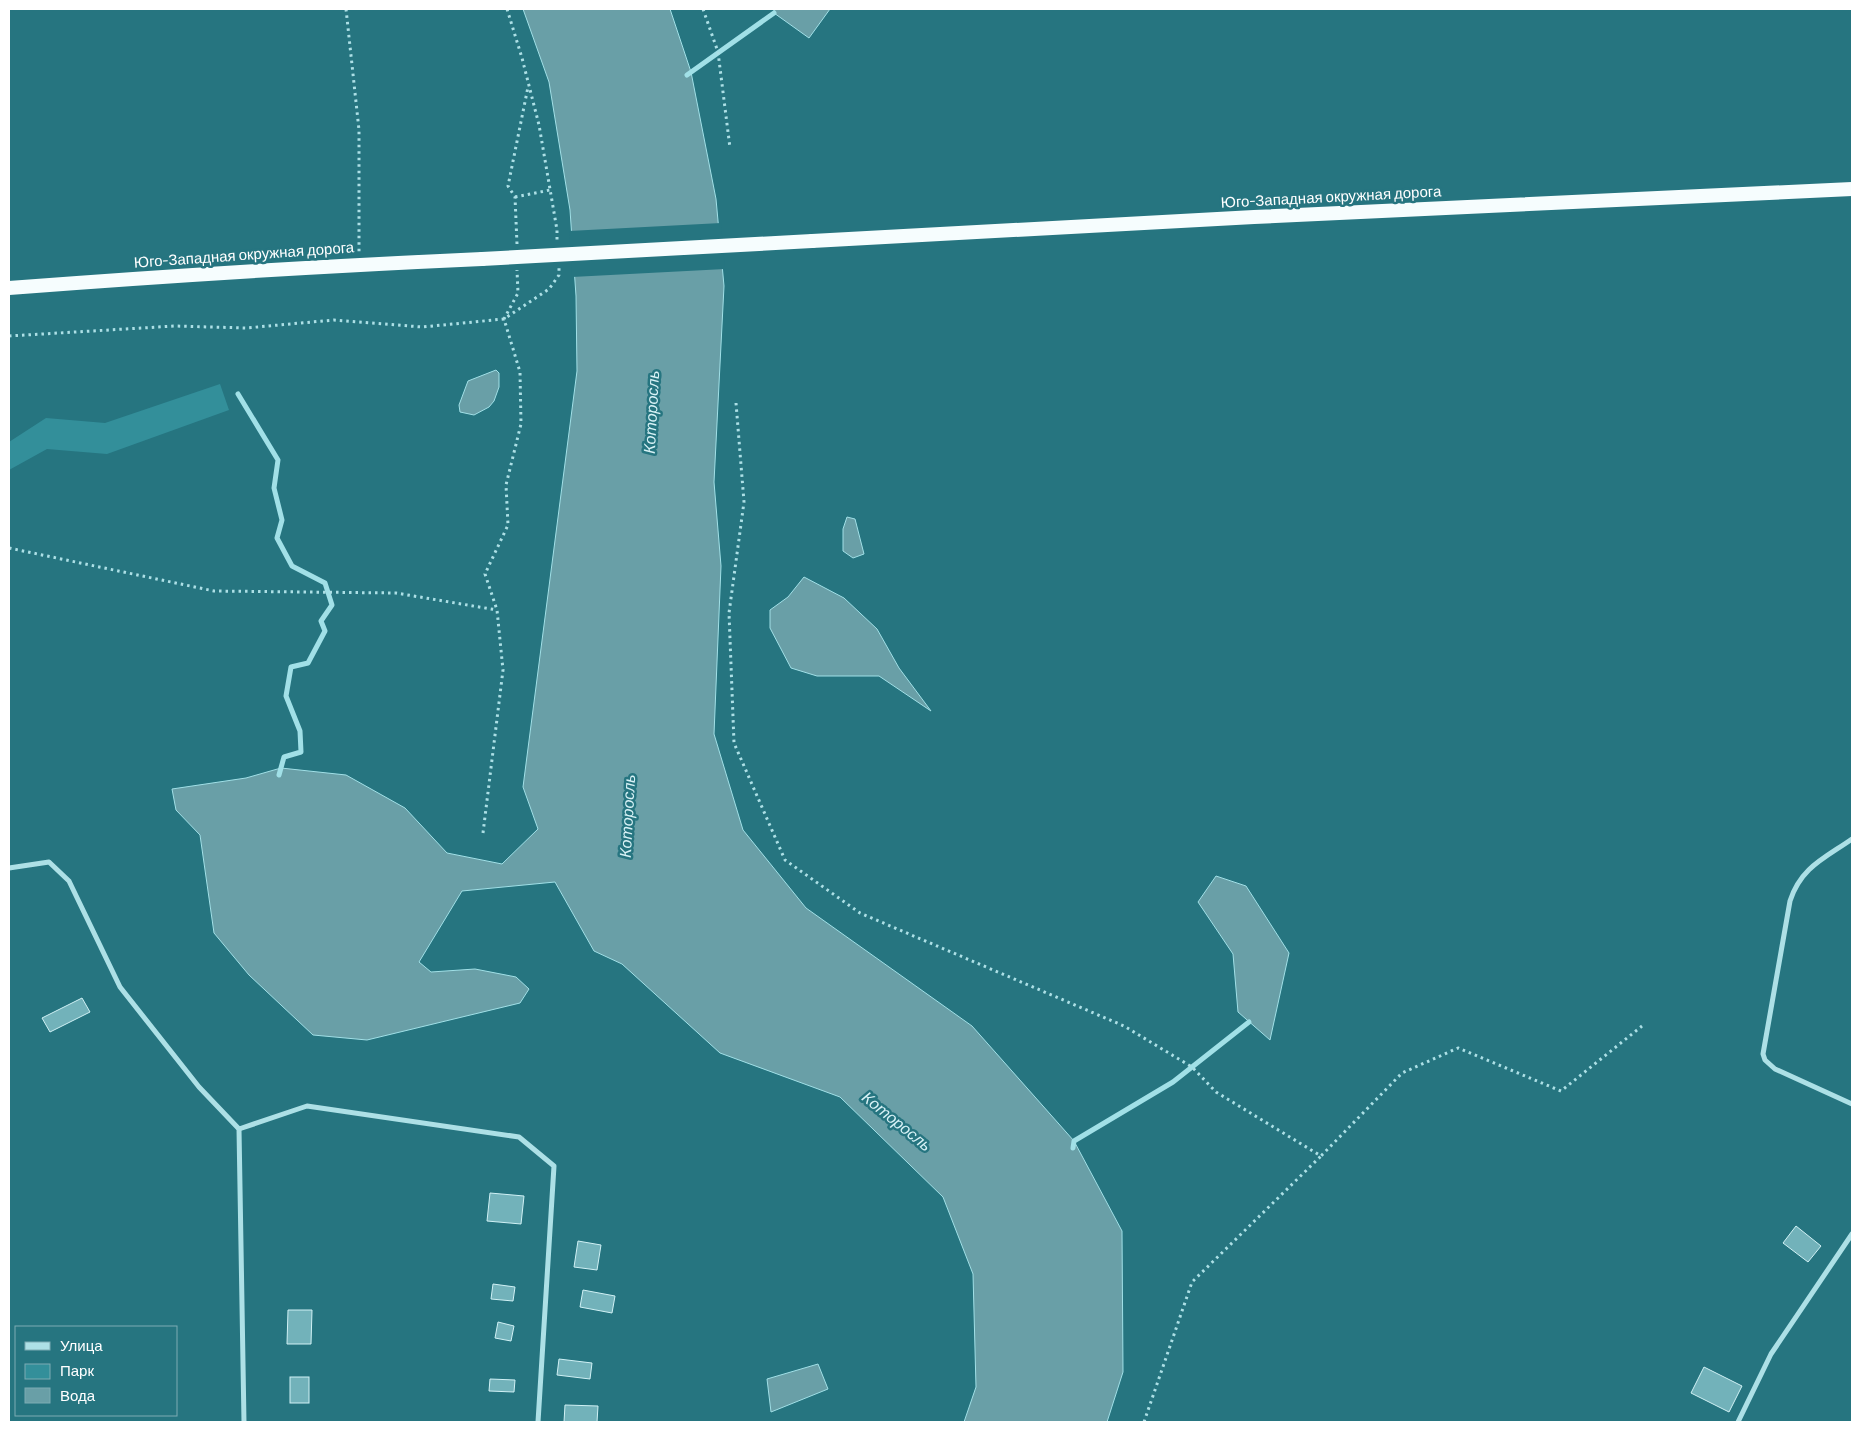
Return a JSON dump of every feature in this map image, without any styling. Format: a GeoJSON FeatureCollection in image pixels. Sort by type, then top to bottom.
{"type":"FeatureCollection","features":[{"type":"Feature","properties":{"kind":"highway","name":"Юго-Западная окружная дорога"},"geometry":{"type":"LineString","coordinates":[[9,288],[360,264],[1254,217],[1852,189]]}},
{"type":"Feature","properties":{"kind":"street"},"geometry":{"type":"LineString","coordinates":[[1852,838],[1813,866],[1803,875],[1795,888],[1790,901],[1763,1054],[1775,1069],[1852,1104]]}},
{"type":"Feature","properties":{"kind":"street"},"geometry":{"type":"LineString","coordinates":[[9,868],[49,862],[69,881],[120,986],[199,1087],[239,1129],[244,1422]]}},
{"type":"Feature","properties":{"kind":"street"},"geometry":{"type":"LineString","coordinates":[[239,1129],[307,1106],[519,1137],[554,1166],[538,1422]]}},
{"type":"Feature","properties":{"kind":"street"},"geometry":{"type":"LineString","coordinates":[[1738,1422],[1771,1354],[1852,1234]]}},
{"type":"Feature","properties":{"kind":"path"},"geometry":{"type":"LineString","coordinates":[[346,9],[359,130],[358,180],[360,204],[358,227],[360,264]]}},
{"type":"Feature","properties":{"kind":"path"},"geometry":{"type":"LineString","coordinates":[[506,9],[539,125],[557,230],[558,248]]}},
{"type":"Feature","properties":{"kind":"path"},"geometry":{"type":"LineString","coordinates":[[703,9],[718,52],[730,148]]}},
{"type":"Feature","properties":{"kind":"path"},"geometry":{"type":"LineString","coordinates":[[516,245],[515,197],[508,186],[529,85]]}},
{"type":"Feature","properties":{"kind":"path"},"geometry":{"type":"LineString","coordinates":[[515,197],[550,190]]}},
{"type":"Feature","properties":{"kind":"path"},"geometry":{"type":"LineString","coordinates":[[483,833],[503,670],[497,610],[485,574],[508,525],[506,485],[521,424],[520,372],[504,320],[518,293],[517,264]]}},
{"type":"Feature","properties":{"kind":"path"},"geometry":{"type":"LineString","coordinates":[[9,336],[175,326],[246,328],[334,320],[422,327],[504,320],[548,289],[559,275],[558,266]]}},
{"type":"Feature","properties":{"kind":"path"},"geometry":{"type":"LineString","coordinates":[[736,402],[744,502],[729,613],[734,743],[785,860],[860,913],[1124,1026],[1192,1067],[1216,1092],[1321,1156]]}},
{"type":"Feature","properties":{"kind":"path"},"geometry":{"type":"LineString","coordinates":[[9,548],[214,591],[396,593],[497,610]]}},
{"type":"Feature","properties":{"kind":"path"},"geometry":{"type":"LineString","coordinates":[[1144,1422],[1192,1282],[1402,1074],[1458,1048],[1561,1091],[1642,1026]]}},
{"type":"Feature","properties":{"kind":"green space"},"geometry":{"type":"Polygon","coordinates":[[[220,384],[229,410],[107,454],[47,449],[9,470],[9,442],[46,418],[105,423],[220,384]]]}},
{"type":"Feature","properties":{"kind":"water","name":"Которосль"},"geometry":{"type":"Polygon","coordinates":[[[523,9],[670,9],[691,72],[716,199],[724,286],[714,482],[721,566],[714,734],[743,830],[806,908],[972,1026],[1074,1141],[1122,1231],[1123,1372],[1107,1422],[964,1422],[976,1387],[973,1274],[943,1197],[840,1097],[720,1053],[622,964],[594,951],[555,882],[462,891],[419,962],[431,972],[475,969],[516,977],[529,989],[520,1003],[367,1040],[313,1035],[249,975],[214,933],[200,835],[176,810],[172,789],[246,778],[281,768],[346,775],[405,808],[447,853],[502,864],[538,829],[523,787],[577,371],[576,296],[570,210],[549,82],[523,9]]]}},
{"type":"Feature","properties":{"kind":"water"},"geometry":{"type":"Polygon","coordinates":[[[774,9],[830,9],[809,38],[774,13],[774,9]]]}},
{"type":"Feature","properties":{"kind":"water"},"geometry":{"type":"Polygon","coordinates":[[[496,370],[499,373],[499,387],[494,401],[489,407],[474,415],[460,412],[459,405],[468,381],[496,370]]]}},
{"type":"Feature","properties":{"kind":"water"},"geometry":{"type":"Polygon","coordinates":[[[847,517],[855,519],[864,554],[853,558],[843,551],[843,529],[847,517]]]}},
{"type":"Feature","properties":{"kind":"water"},"geometry":{"type":"Polygon","coordinates":[[[804,577],[844,598],[877,629],[899,668],[931,711],[879,676],[817,676],[791,668],[770,628],[770,610],[788,597],[804,577]]]}},
{"type":"Feature","properties":{"kind":"water"},"geometry":{"type":"Polygon","coordinates":[[[1216,876],[1246,886],[1289,953],[1270,1040],[1238,1012],[1233,954],[1198,902],[1216,876]]]}},
{"type":"Feature","properties":{"kind":"water"},"geometry":{"type":"Polygon","coordinates":[[[818,1364],[828,1389],[771,1412],[767,1379],[818,1364]]]}},
{"type":"Feature","properties":{"kind":"pier"},"geometry":{"type":"Polygon","coordinates":[[[721,223],[725,269],[572,277],[569,231],[721,223]]]}},
{"type":"Feature","properties":{"kind":"building"},"geometry":{"type":"Polygon","coordinates":[[[82,998],[90,1012],[50,1032],[42,1018],[82,998]]]}},
{"type":"Feature","properties":{"kind":"building"},"geometry":{"type":"Polygon","coordinates":[[[490,1193],[524,1196],[521,1224],[487,1221],[490,1193]]]}},
{"type":"Feature","properties":{"kind":"building"},"geometry":{"type":"Polygon","coordinates":[[[1796,1226],[1821,1246],[1808,1262],[1783,1243],[1796,1226]]]}},
{"type":"Feature","properties":{"kind":"building"},"geometry":{"type":"Polygon","coordinates":[[[578,1241],[601,1245],[597,1270],[574,1267],[578,1241]]]}},
{"type":"Feature","properties":{"kind":"building"},"geometry":{"type":"Polygon","coordinates":[[[493,1284],[515,1287],[513,1301],[491,1299],[493,1284]]]}},
{"type":"Feature","properties":{"kind":"building"},"geometry":{"type":"Polygon","coordinates":[[[583,1290],[615,1296],[612,1313],[580,1307],[583,1290]]]}},
{"type":"Feature","properties":{"kind":"building"},"geometry":{"type":"Polygon","coordinates":[[[288,1310],[312,1310],[311,1344],[287,1344],[288,1310]]]}},
{"type":"Feature","properties":{"kind":"building"},"geometry":{"type":"Polygon","coordinates":[[[498,1322],[514,1326],[511,1341],[495,1338],[498,1322]]]}},
{"type":"Feature","properties":{"kind":"building"},"geometry":{"type":"Polygon","coordinates":[[[559,1359],[592,1363],[590,1379],[557,1375],[559,1359]]]}},
{"type":"Feature","properties":{"kind":"building"},"geometry":{"type":"Polygon","coordinates":[[[1704,1367],[1742,1386],[1729,1412],[1691,1393],[1704,1367]]]}},
{"type":"Feature","properties":{"kind":"building"},"geometry":{"type":"Polygon","coordinates":[[[290,1377],[309,1377],[309,1403],[290,1403],[290,1377]]]}},
{"type":"Feature","properties":{"kind":"building"},"geometry":{"type":"Polygon","coordinates":[[[490,1379],[515,1380],[514,1392],[489,1391],[490,1379]]]}},
{"type":"Feature","properties":{"kind":"building"},"geometry":{"type":"Polygon","coordinates":[[[565,1405],[598,1406],[597,1422],[564,1422],[565,1405]]]}},
{"type":"Feature","properties":{"kind":"waterway"},"geometry":{"type":"LineString","coordinates":[[687,75],[774,13]]}},
{"type":"Feature","properties":{"kind":"waterway"},"geometry":{"type":"LineString","coordinates":[[238,394],[278,460],[274,488],[282,520],[277,538],[292,566],[325,583],[332,605],[321,621],[325,631],[308,663],[291,667],[286,696],[300,731],[301,752],[284,757],[279,775]]}},
{"type":"Feature","properties":{"kind":"waterway"},"geometry":{"type":"LineString","coordinates":[[1073,1148],[1074,1141],[1173,1082],[1249,1022]]}}]}
